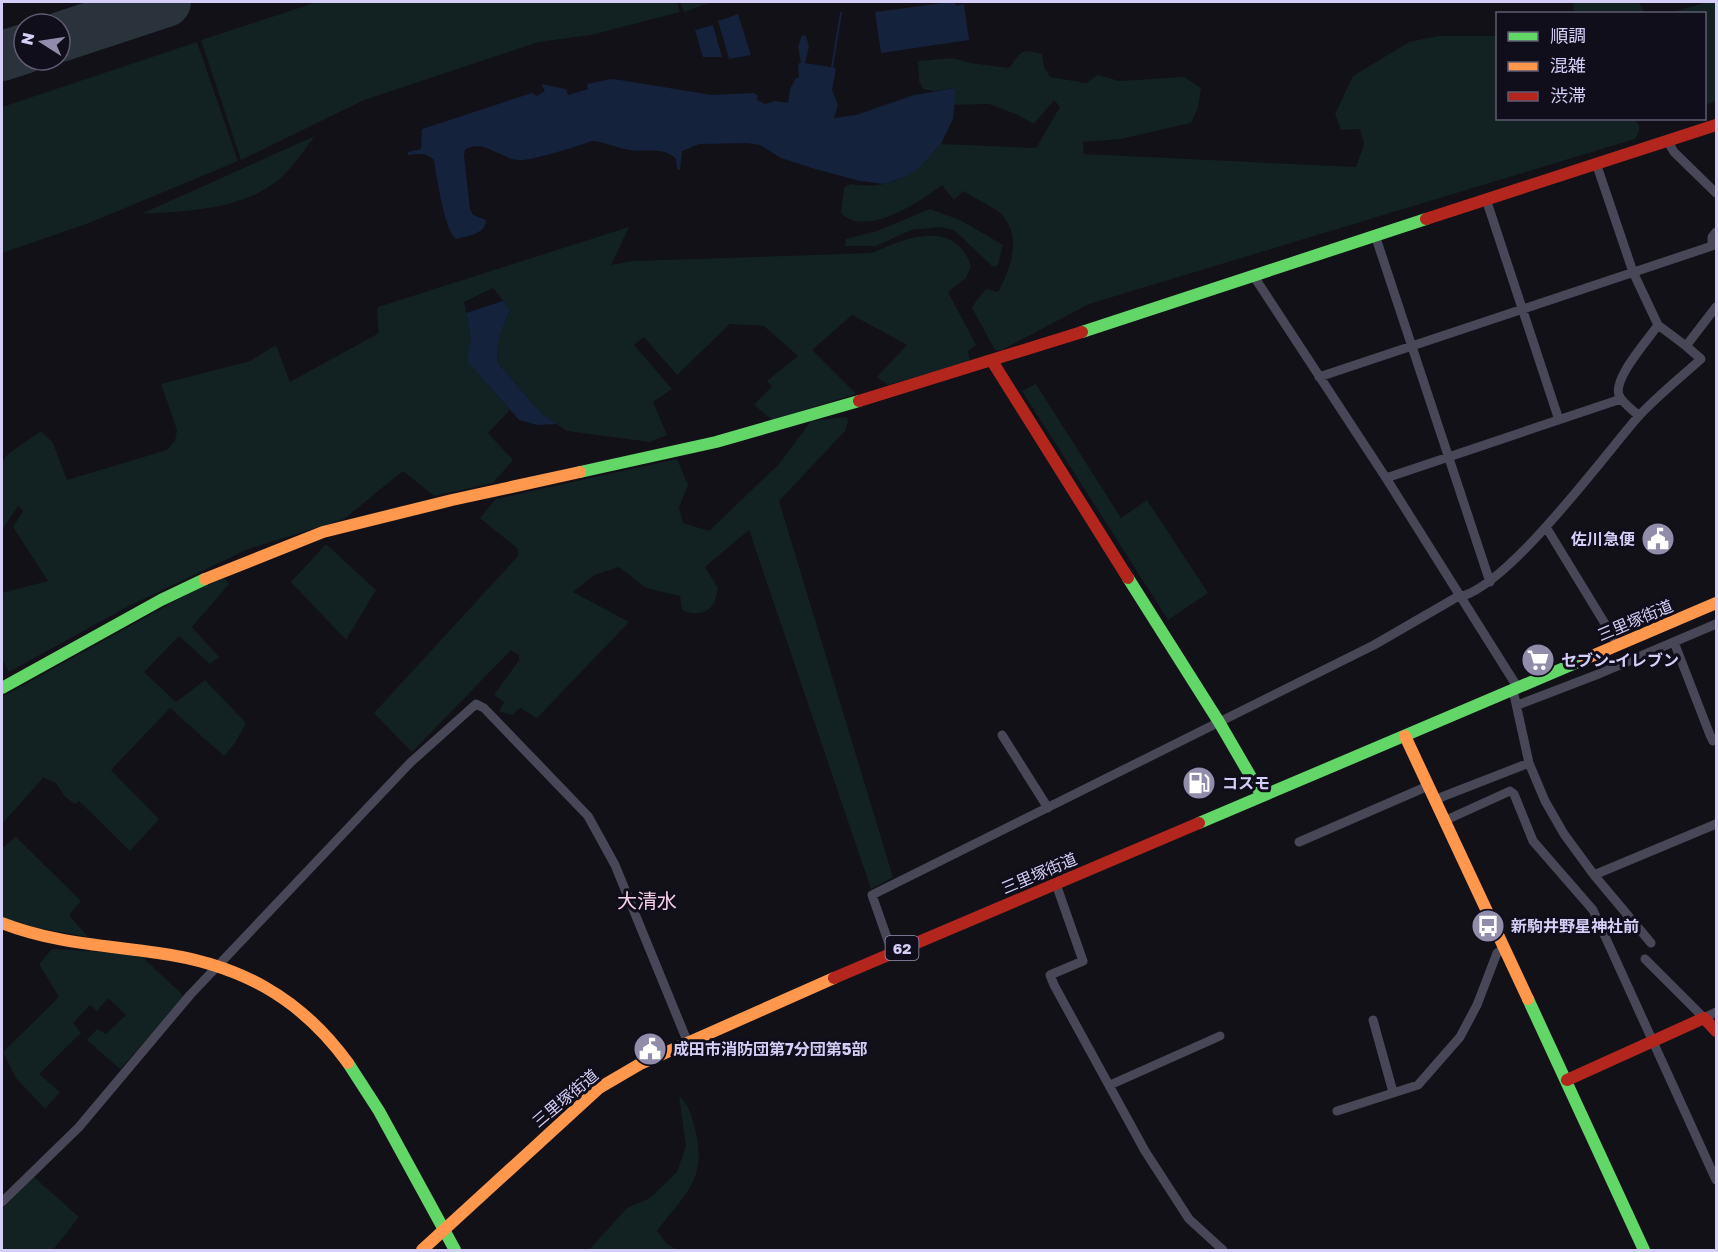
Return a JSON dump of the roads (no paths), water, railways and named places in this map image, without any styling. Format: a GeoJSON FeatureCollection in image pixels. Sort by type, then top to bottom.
{"type":"FeatureCollection","features":[{"type":"Feature","properties":{"kind":"street"},"geometry":{"type":"LineString","coordinates":[[2,688],[160,600],[219,572],[304,538],[452,500],[716,442],[809,416],[992,361],[1716,125]]}},
{"type":"Feature","properties":{"kind":"street"},"geometry":{"type":"LineString","coordinates":[[1668,142],[1674,152],[1716,193]]}},
{"type":"Feature","properties":{"kind":"street"},"geometry":{"type":"LineString","coordinates":[[892,952],[872,895],[1374,645],[1457,597],[1490,582],[1503,572],[1546,527],[1639,416],[1701,359],[1658,326],[1633,272],[1596,163]]}},
{"type":"Feature","properties":{"kind":"street"},"geometry":{"type":"LineString","coordinates":[[1486,199],[1559,420]]}},
{"type":"Feature","properties":{"kind":"street"},"geometry":{"type":"LineString","coordinates":[[1319,377],[1712,246],[1712,237],[1716,232]]}},
{"type":"Feature","properties":{"kind":"street"},"geometry":{"type":"LineString","coordinates":[[1375,235],[1490,582]]}},
{"type":"Feature","properties":{"kind":"street"},"geometry":{"type":"LineString","coordinates":[[1253,275],[1386,478],[1516,689],[1529,763],[1545,801],[1564,834],[1594,876],[1651,943]]}},
{"type":"Feature","properties":{"kind":"street"},"geometry":{"type":"LineString","coordinates":[[1686,346],[1716,307]]}},
{"type":"Feature","properties":{"kind":"street"},"geometry":{"type":"LineString","coordinates":[[1639,416],[1621,399],[1618,392],[1620,378],[1658,326]]}},
{"type":"Feature","properties":{"kind":"street"},"geometry":{"type":"LineString","coordinates":[[992,361],[1219,722],[1262,796]]}},
{"type":"Feature","properties":{"kind":"street"},"geometry":{"type":"LineString","coordinates":[[1386,478],[1621,399]]}},
{"type":"Feature","properties":{"kind":"street"},"geometry":{"type":"LineString","coordinates":[[1546,527],[1618,645]]}},
{"type":"Feature","properties":{"kind":"street","name":"三里塚街道"},"geometry":{"type":"LineString","coordinates":[[422,1251],[599,1088],[640,1064],[892,952],[1716,603]]}},
{"type":"Feature","properties":{"kind":"street"},"geometry":{"type":"LineString","coordinates":[[1518,705],[1716,624]]}},
{"type":"Feature","properties":{"kind":"street"},"geometry":{"type":"LineString","coordinates":[[1674,642],[1710,735],[1713,741],[1716,739]]}},
{"type":"Feature","properties":{"kind":"street"},"geometry":{"type":"LineString","coordinates":[[2,1202],[79,1127],[190,995],[411,762],[476,704],[484,708],[594,824],[615,865],[688,1043]]}},
{"type":"Feature","properties":{"kind":"street"},"geometry":{"type":"LineString","coordinates":[[1002,735],[1048,808]]}},
{"type":"Feature","properties":{"kind":"street"},"geometry":{"type":"LineString","coordinates":[[1405,736],[1503,949],[1567,1080],[1644,1251]]}},
{"type":"Feature","properties":{"kind":"street"},"geometry":{"type":"LineString","coordinates":[[1434,800],[1529,763]]}},
{"type":"Feature","properties":{"kind":"street"},"geometry":{"type":"LineString","coordinates":[[1299,842],[1428,786]]}},
{"type":"Feature","properties":{"kind":"street"},"geometry":{"type":"LineString","coordinates":[[1444,820],[1510,791],[1514,794],[1533,841],[1593,910],[1716,1180]]}},
{"type":"Feature","properties":{"kind":"street"},"geometry":{"type":"LineString","coordinates":[[1594,876],[1716,824]]}},
{"type":"Feature","properties":{"kind":"street"},"geometry":{"type":"LineString","coordinates":[[1056,884],[1083,961],[1050,975],[1145,1151],[1190,1219],[1223,1251]]}},
{"type":"Feature","properties":{"kind":"street"},"geometry":{"type":"LineString","coordinates":[[2,923],[18,931],[60,941],[180,956],[220,965],[260,983],[291,1002],[343,1053],[378,1107],[455,1251]]}},
{"type":"Feature","properties":{"kind":"street"},"geometry":{"type":"LineString","coordinates":[[1337,1111],[1418,1085],[1460,1036],[1477,1005],[1497,953],[1503,949]]}},
{"type":"Feature","properties":{"kind":"street"},"geometry":{"type":"LineString","coordinates":[[1645,959],[1716,1031]]}},
{"type":"Feature","properties":{"kind":"street"},"geometry":{"type":"LineString","coordinates":[[1567,1080],[1716,1012]]}},
{"type":"Feature","properties":{"kind":"street"},"geometry":{"type":"LineString","coordinates":[[1373,1020],[1393,1092]]}},
{"type":"Feature","properties":{"kind":"street"},"geometry":{"type":"LineString","coordinates":[[1110,1085],[1220,1036]]}},
{"type":"Feature","properties":{"kind":"water"},"geometry":{"type":"Polygon","coordinates":[[[955,2],[956,6],[964,4],[969,40],[881,53],[875,12],[955,2]]]}},
{"type":"Feature","properties":{"kind":"water"},"geometry":{"type":"Polygon","coordinates":[[[738,14],[751,55],[729,59],[718,21],[738,14]]]}},
{"type":"Feature","properties":{"kind":"water"},"geometry":{"type":"Polygon","coordinates":[[[713,25],[722,57],[703,57],[695,30],[713,25]]]}},
{"type":"Feature","properties":{"kind":"water"},"geometry":{"type":"Polygon","coordinates":[[[802,35],[806,36],[809,47],[805,63],[836,68],[832,90],[838,105],[834,118],[856,115],[914,95],[956,88],[953,119],[941,144],[919,168],[907,176],[885,184],[860,181],[815,169],[781,158],[760,145],[748,143],[699,144],[682,151],[680,170],[677,169],[676,159],[667,153],[630,150],[592,141],[525,160],[512,159],[478,146],[471,147],[465,150],[464,156],[470,209],[473,215],[486,220],[480,231],[456,239],[448,226],[434,160],[425,155],[408,155],[408,152],[421,149],[422,129],[532,93],[537,96],[545,91],[541,84],[566,89],[568,95],[588,89],[587,84],[611,79],[712,95],[754,93],[758,96],[757,100],[765,104],[775,101],[788,103],[790,89],[796,78],[799,78],[798,64],[801,62],[798,47],[802,35]]]}},
{"type":"Feature","properties":{"kind":"water"},"geometry":{"type":"Polygon","coordinates":[[[503,301],[510,310],[498,341],[497,362],[542,414],[557,424],[537,425],[519,420],[467,361],[471,339],[466,313],[503,301]]]}},
{"type":"Feature","properties":{"kind":"waterway"},"geometry":{"type":"LineString","coordinates":[[832,67],[841,13]]}},
{"type":"Feature","properties":{"kind":"place","name":"佐川急便"},"geometry":{"type":"Point","coordinates":[1658,539]}},
{"type":"Feature","properties":{"kind":"place","name":"セブン-イレブン"},"geometry":{"type":"Point","coordinates":[1538,660]}},
{"type":"Feature","properties":{"kind":"place","name":"コスモ"},"geometry":{"type":"Point","coordinates":[1199,783]}},
{"type":"Feature","properties":{"kind":"place","name":"新駒井野星神社前"},"geometry":{"type":"Point","coordinates":[1488,926]}},
{"type":"Feature","properties":{"kind":"place","name":"成田市消防団第7分団第5部"},"geometry":{"type":"Point","coordinates":[650,1049]}},
{"type":"Feature","properties":{"kind":"district","name":"大清水"},"geometry":{"type":"Point","coordinates":[647,900]}}]}
